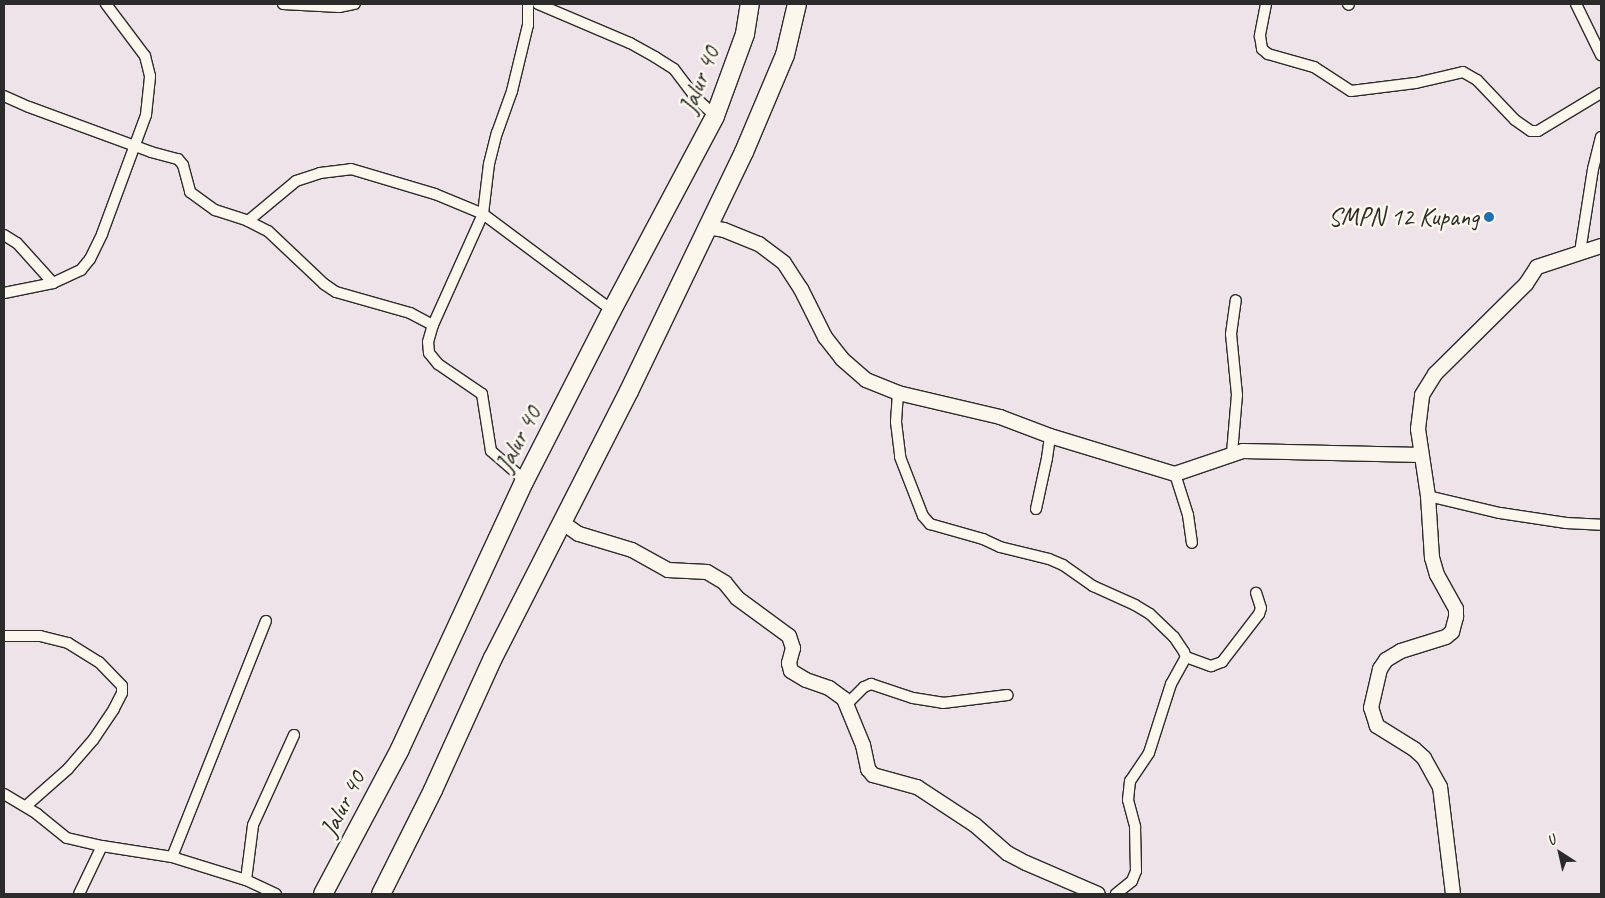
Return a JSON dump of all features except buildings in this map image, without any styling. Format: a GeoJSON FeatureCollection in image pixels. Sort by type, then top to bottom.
{"type":"FeatureCollection","features":[{"type":"Feature","properties":{"kind":"highway","name":"Jalur 40"},"geometry":{"type":"LineString","coordinates":[[323,894],[400,749],[524,482],[612,310],[715,116],[745,34],[750,4]]}},
{"type":"Feature","properties":{"kind":"highway"},"geometry":{"type":"LineString","coordinates":[[381,894],[433,790],[494,658],[692,262],[706,227],[744,152],[785,56],[798,4]]}},
{"type":"Feature","properties":{"kind":"street"},"geometry":{"type":"LineString","coordinates":[[4,293],[53,282],[81,270],[90,259],[102,234],[146,115],[149,94],[148,68],[145,56],[106,4]]}},
{"type":"Feature","properties":{"kind":"street"},"geometry":{"type":"LineString","coordinates":[[283,4],[339,7],[355,4]]}},
{"type":"Feature","properties":{"kind":"street"},"geometry":{"type":"LineString","coordinates":[[524,482],[488,446],[483,398],[480,391],[433,360],[429,353],[428,342],[483,214],[489,164],[497,133],[512,91],[528,25],[528,4]]}},
{"type":"Feature","properties":{"kind":"street"},"geometry":{"type":"LineString","coordinates":[[538,4],[630,43],[656,57],[674,69],[697,99],[715,116]]}},
{"type":"Feature","properties":{"kind":"street"},"geometry":{"type":"LineString","coordinates":[[1266,4],[1260,36],[1262,49],[1268,54],[1314,67],[1352,91],[1416,83],[1463,72],[1477,80],[1515,120],[1531,131],[1538,131],[1601,93]]}},
{"type":"Feature","properties":{"kind":"street"},"geometry":{"type":"LineString","coordinates":[[1576,4],[1601,55]]}},
{"type":"Feature","properties":{"kind":"street"},"geometry":{"type":"LineString","coordinates":[[4,96],[134,146],[178,159],[183,165],[190,192],[215,210],[248,221],[268,231],[310,273],[336,292],[410,313],[434,325]]}},
{"type":"Feature","properties":{"kind":"street"},"geometry":{"type":"LineString","coordinates":[[1580,252],[1593,169],[1601,137]]}},
{"type":"Feature","properties":{"kind":"street"},"geometry":{"type":"LineString","coordinates":[[248,221],[296,181],[320,173],[351,169],[435,194],[483,214],[612,310]]}},
{"type":"Feature","properties":{"kind":"street"},"geometry":{"type":"LineString","coordinates":[[706,227],[724,230],[759,244],[784,263],[801,289],[825,337],[842,359],[866,380],[898,393],[1000,418],[1050,436],[1175,474],[1243,450],[1421,455]]}},
{"type":"Feature","properties":{"kind":"street"},"geometry":{"type":"LineString","coordinates":[[4,235],[17,243],[53,282]]}},
{"type":"Feature","properties":{"kind":"street"},"geometry":{"type":"LineString","coordinates":[[1453,894],[1440,787],[1424,758],[1414,749],[1377,726],[1370,708],[1380,669],[1386,660],[1401,651],[1446,637],[1454,628],[1456,609],[1437,575],[1432,558],[1428,496],[1418,429],[1422,395],[1429,381],[1526,284],[1537,267],[1601,246]]}},
{"type":"Feature","properties":{"kind":"street"},"geometry":{"type":"LineString","coordinates":[[1232,453],[1237,395],[1231,334],[1236,300]]}},
{"type":"Feature","properties":{"kind":"street"},"geometry":{"type":"LineString","coordinates":[[898,393],[896,422],[900,457],[923,516],[930,524],[983,539],[1000,547],[1044,557],[1063,565],[1093,586],[1150,614],[1174,637],[1186,657],[1211,666],[1222,662],[1259,614],[1260,608],[1256,593]]}},
{"type":"Feature","properties":{"kind":"street"},"geometry":{"type":"LineString","coordinates":[[1036,509],[1048,458],[1050,436]]}},
{"type":"Feature","properties":{"kind":"street"},"geometry":{"type":"LineString","coordinates":[[1175,474],[1188,515],[1192,543]]}},
{"type":"Feature","properties":{"kind":"street"},"geometry":{"type":"LineString","coordinates":[[1428,496],[1500,513],[1566,523],[1601,525]]}},
{"type":"Feature","properties":{"kind":"street"},"geometry":{"type":"LineString","coordinates":[[563,523],[579,534],[632,550],[668,570],[707,572],[725,583],[737,598],[789,636],[793,648],[789,663],[791,671],[806,680],[834,691],[847,704],[852,721],[863,745],[868,769],[875,776],[917,787],[975,825],[1007,853],[1098,894]]}},
{"type":"Feature","properties":{"kind":"street"},"geometry":{"type":"LineString","coordinates":[[172,857],[266,621]]}},
{"type":"Feature","properties":{"kind":"street"},"geometry":{"type":"LineString","coordinates":[[4,636],[40,636],[68,643],[99,662],[122,686],[122,693],[114,709],[93,740],[68,769],[26,806]]}},
{"type":"Feature","properties":{"kind":"street"},"geometry":{"type":"LineString","coordinates":[[1116,894],[1132,882],[1136,871],[1135,827],[1128,800],[1130,781],[1149,753],[1171,684],[1186,657]]}},
{"type":"Feature","properties":{"kind":"street"},"geometry":{"type":"LineString","coordinates":[[847,704],[864,687],[871,684],[908,697],[943,703],[1008,695]]}},
{"type":"Feature","properties":{"kind":"street"},"geometry":{"type":"LineString","coordinates":[[246,880],[253,825],[294,735]]}},
{"type":"Feature","properties":{"kind":"street"},"geometry":{"type":"LineString","coordinates":[[4,794],[26,806],[67,838],[102,846],[172,857],[246,880],[276,894]]}},
{"type":"Feature","properties":{"kind":"street"},"geometry":{"type":"LineString","coordinates":[[78,894],[102,846]]}},
{"type":"Feature","properties":{"kind":"place","name":"SMPN 12 Kupang"},"geometry":{"type":"Point","coordinates":[1489,217]}}]}
